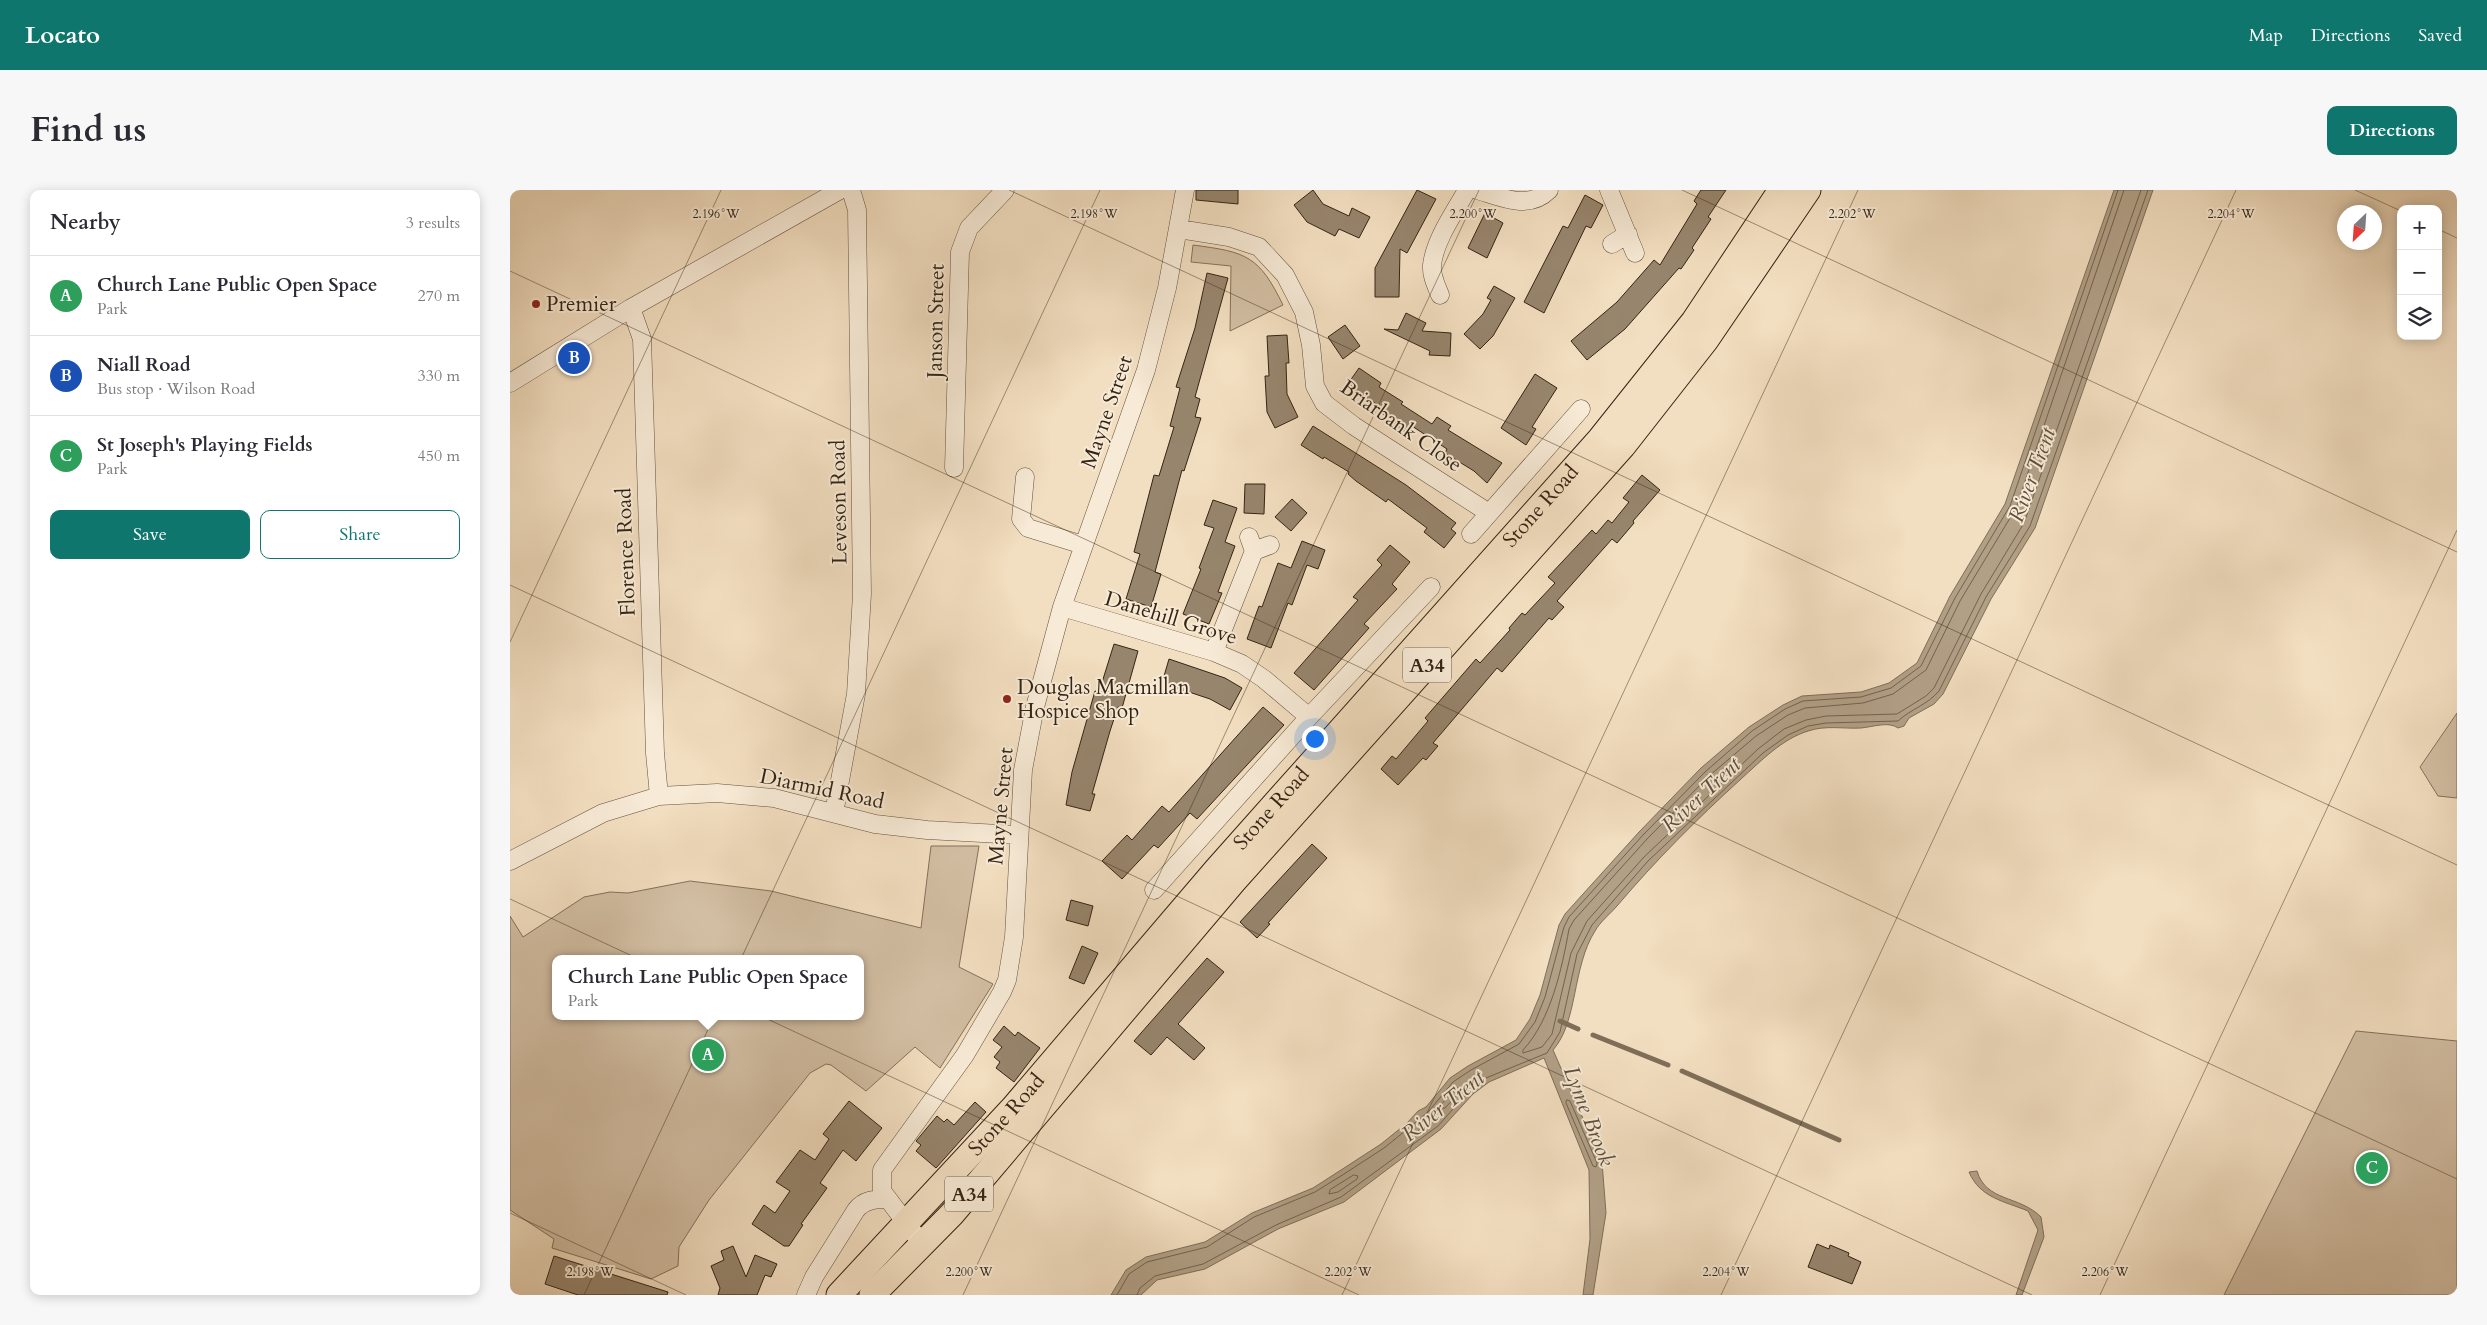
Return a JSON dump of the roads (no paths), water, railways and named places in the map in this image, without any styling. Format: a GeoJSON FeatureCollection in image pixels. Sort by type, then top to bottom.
{"type":"FeatureCollection","features":[{"type":"Feature","properties":{"kind":"highway","name":"Stone Road"},"geometry":{"type":"LineString","coordinates":[[872,1295],[952,1214],[1234,881],[1623,446],[1706,340],[1773,221],[1780,190]]}},
{"type":"Feature","properties":{"kind":"highway","name":"Stone Road"},"geometry":{"type":"LineString","coordinates":[[839,1295],[1013,1108],[1216,870],[1600,439],[1773,221],[1808,190]]}},
{"type":"Feature","properties":{"kind":"street"},"geometry":{"type":"LineString","coordinates":[[510,382],[631,308],[840,190]]}},
{"type":"Feature","properties":{"kind":"street","name":"Leveson Road"},"geometry":{"type":"LineString","coordinates":[[834,812],[856,694],[862,594],[857,210],[851,190]]}},
{"type":"Feature","properties":{"kind":"street","name":"Janson Street"},"geometry":{"type":"LineString","coordinates":[[954,468],[960,252],[969,228],[1005,190]]}},
{"type":"Feature","properties":{"kind":"street","name":"Mayne Street"},"geometry":{"type":"LineString","coordinates":[[922,1244],[907,1222],[887,1199],[881,1185],[882,1170],[965,1055],[1002,992],[1007,980],[1014,937],[1023,770],[1036,707],[1062,608],[1146,370],[1167,288],[1185,190]]}},
{"type":"Feature","properties":{"kind":"street"},"geometry":{"type":"LineString","coordinates":[[1440,295],[1432,265],[1436,248],[1467,190]]}},
{"type":"Feature","properties":{"kind":"street"},"geometry":{"type":"LineString","coordinates":[[1476,190],[1518,202],[1534,201],[1550,190]]}},
{"type":"Feature","properties":{"kind":"street"},"geometry":{"type":"LineString","coordinates":[[1609,190],[1635,253]]}},
{"type":"Feature","properties":{"kind":"street","name":"Briarbank Close"},"geometry":{"type":"LineString","coordinates":[[1179,229],[1229,237],[1259,247],[1285,275],[1304,312],[1311,345],[1315,386],[1324,402],[1354,426],[1489,513]]}},
{"type":"Feature","properties":{"kind":"street"},"geometry":{"type":"LineString","coordinates":[[1612,244],[1628,234]]}},
{"type":"Feature","properties":{"kind":"street","name":"Florence Road"},"geometry":{"type":"LineString","coordinates":[[631,308],[642,339],[655,753],[659,796]]}},
{"type":"Feature","properties":{"kind":"street"},"geometry":{"type":"LineString","coordinates":[[1471,534],[1581,409]]}},
{"type":"Feature","properties":{"kind":"street"},"geometry":{"type":"LineString","coordinates":[[1025,477],[1021,519],[1028,528],[1083,545]]}},
{"type":"Feature","properties":{"kind":"street"},"geometry":{"type":"LineString","coordinates":[[1214,652],[1258,544]]}},
{"type":"Feature","properties":{"kind":"street"},"geometry":{"type":"LineString","coordinates":[[1155,883],[1309,717],[1425,588]]}},
{"type":"Feature","properties":{"kind":"street","name":"Danehill Grove"},"geometry":{"type":"LineString","coordinates":[[1062,608],[1214,652],[1242,664],[1264,679],[1309,717]]}},
{"type":"Feature","properties":{"kind":"street","name":"Diarmid Road"},"geometry":{"type":"LineString","coordinates":[[510,861],[603,813],[659,796],[726,794],[774,798],[875,824],[927,830],[1018,835]]}},
{"type":"Feature","properties":{"kind":"street"},"geometry":{"type":"LineString","coordinates":[[806,1295],[814,1277],[861,1204],[876,1199],[887,1199]]}},
{"type":"Feature","properties":{"kind":"water","name":"River Trent"},"geometry":{"type":"Polygon","coordinates":[[[2114,190],[2153,190],[2035,528],[1991,599],[1943,694],[1934,704],[1909,718],[1904,726],[1898,728],[1885,725],[1861,728],[1821,728],[1789,739],[1764,758],[1662,856],[1600,924],[1588,945],[1582,961],[1567,1025],[1553,1050],[1602,1162],[1606,1213],[1593,1295],[1583,1295],[1590,1239],[1589,1170],[1544,1058],[1489,1082],[1473,1094],[1441,1129],[1344,1202],[1278,1229],[1205,1269],[1157,1280],[1141,1295],[1111,1295],[1126,1270],[1146,1257],[1205,1242],[1252,1213],[1313,1188],[1381,1144],[1407,1123],[1418,1111],[1426,1107],[1450,1078],[1516,1040],[1530,1019],[1540,995],[1559,925],[1565,914],[1639,832],[1701,768],[1749,727],[1783,705],[1802,696],[1861,692],[1889,683],[1917,663],[1950,596],[2005,504],[2114,190]]]}},
{"type":"Feature","properties":{"kind":"water"},"geometry":{"type":"Polygon","coordinates":[[[1977,1171],[1981,1181],[1988,1188],[2023,1205],[2041,1217],[2044,1237],[2022,1295],[2016,1295],[2038,1230],[2028,1211],[1994,1198],[1979,1188],[1969,1172],[1977,1171]]]}},
{"type":"Feature","properties":{"kind":"waterway"},"geometry":{"type":"LineString","coordinates":[[1560,1021],[1578,1029]]}},
{"type":"Feature","properties":{"kind":"waterway"},"geometry":{"type":"LineString","coordinates":[[1593,1035],[1668,1065]]}},
{"type":"Feature","properties":{"kind":"waterway"},"geometry":{"type":"LineString","coordinates":[[1682,1071],[1839,1140]]}},
{"type":"Feature","properties":{"kind":"place","name":"Premier"},"geometry":{"type":"Point","coordinates":[536,304]}},
{"type":"Feature","properties":{"kind":"place","name":"Niall Road"},"geometry":{"type":"Point","coordinates":[574,358]}},
{"type":"Feature","properties":{"kind":"place","name":"Douglas Macmillan Hospice Shop"},"geometry":{"type":"Point","coordinates":[1007,699]}},
{"type":"Feature","properties":{"kind":"place","name":"Church Lane Public Open Space"},"geometry":{"type":"Point","coordinates":[708,1055]}},
{"type":"Feature","properties":{"kind":"place","name":"St Joseph's Playing Fields"},"geometry":{"type":"Point","coordinates":[2372,1168]}},
{"type":"Feature","properties":{"kind":"water label","name":"Lyme Brook"},"geometry":{"type":"Point","coordinates":[1589,1116]}}]}
